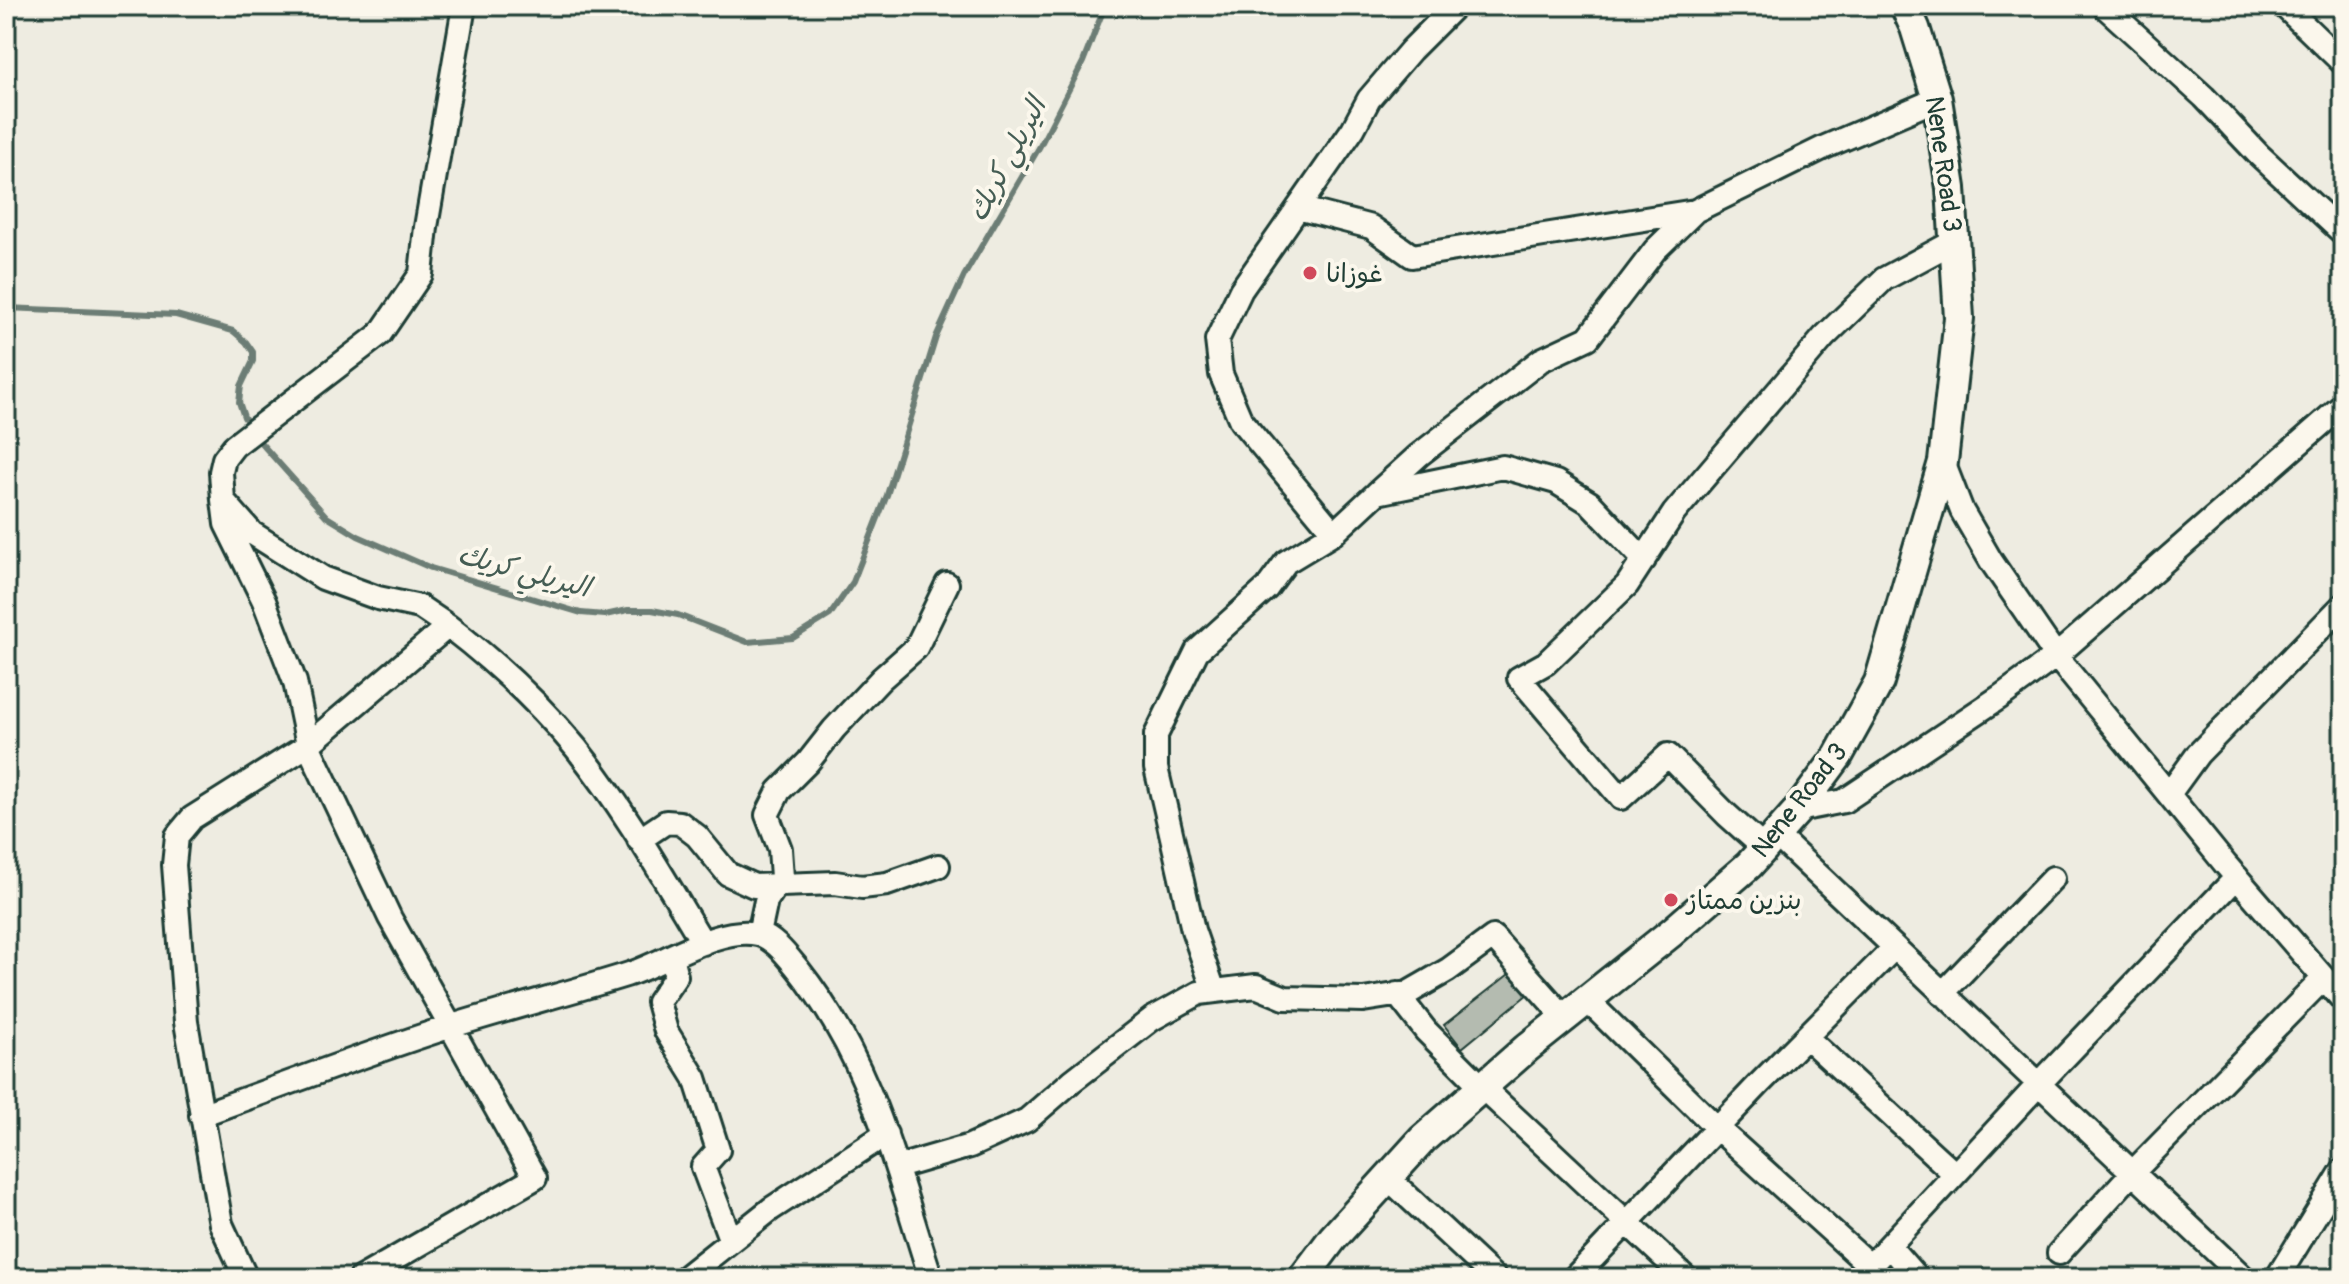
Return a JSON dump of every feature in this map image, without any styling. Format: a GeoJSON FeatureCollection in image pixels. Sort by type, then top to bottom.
{"type":"FeatureCollection","features":[{"type":"Feature","properties":{"kind":"main road","name":"Nene Road 3"},"geometry":{"type":"LineString","coordinates":[[1303,1278],[1333,1238],[1423,1139],[1749,865],[1798,810],[1838,756],[1879,682],[1943,462],[1959,318],[1951,188],[1937,99],[1905,6]]}},
{"type":"Feature","properties":{"kind":"street"},"geometry":{"type":"LineString","coordinates":[[361,1278],[535,1178],[390,918],[308,745],[295,682],[264,601],[226,524],[221,472],[224,459],[234,446],[380,334],[421,274],[426,227],[464,6]]}},
{"type":"Feature","properties":{"kind":"street"},"geometry":{"type":"LineString","coordinates":[[1334,533],[1241,421],[1221,374],[1217,340],[1241,290],[1353,129],[1369,99],[1411,50],[1455,6]]}},
{"type":"Feature","properties":{"kind":"street"},"geometry":{"type":"LineString","coordinates":[[2104,6],[2204,97],[2258,154],[2343,233]]}},
{"type":"Feature","properties":{"kind":"street"},"geometry":{"type":"LineString","coordinates":[[2284,6],[2343,63]]}},
{"type":"Feature","properties":{"kind":"street"},"geometry":{"type":"LineString","coordinates":[[1298,208],[1371,227],[1412,256],[1695,211],[1825,147],[1937,99]]}},
{"type":"Feature","properties":{"kind":"street"},"geometry":{"type":"LineString","coordinates":[[1214,991],[1193,930],[1156,768],[1156,735],[1197,651],[1267,588],[1286,562],[1334,533],[1419,455],[1541,360],[1588,338],[1655,250],[1695,211]]}},
{"type":"Feature","properties":{"kind":"street"},"geometry":{"type":"LineString","coordinates":[[1955,241],[1884,279],[1824,337],[1674,513],[1627,585],[1546,663],[1519,678],[1621,798],[1668,755],[1727,815],[1770,842],[1893,949],[2244,1278]]}},
{"type":"Feature","properties":{"kind":"street"},"geometry":{"type":"LineString","coordinates":[[1798,810],[1844,801],[1929,747],[2056,656],[2343,405]]}},
{"type":"Feature","properties":{"kind":"street"},"geometry":{"type":"LineString","coordinates":[[1943,462],[1962,511],[1991,561],[2056,656],[2237,877],[2343,1000]]}},
{"type":"Feature","properties":{"kind":"street"},"geometry":{"type":"LineString","coordinates":[[1377,493],[1503,467],[1556,482],[1590,503],[1644,560]]}},
{"type":"Feature","properties":{"kind":"street"},"geometry":{"type":"LineString","coordinates":[[223,500],[252,533],[323,578],[378,598],[420,607],[494,662],[568,739],[639,840],[703,943]]}},
{"type":"Feature","properties":{"kind":"street"},"geometry":{"type":"LineString","coordinates":[[759,934],[766,901],[782,877],[780,849],[767,815],[779,791],[881,679],[916,648],[947,584]]}},
{"type":"Feature","properties":{"kind":"street"},"geometry":{"type":"LineString","coordinates":[[2169,794],[2198,754],[2343,605]]}},
{"type":"Feature","properties":{"kind":"street"},"geometry":{"type":"LineString","coordinates":[[246,1278],[221,1224],[186,1022],[174,865],[177,836],[192,818],[308,745],[448,626]]}},
{"type":"Feature","properties":{"kind":"street"},"geometry":{"type":"LineString","coordinates":[[639,840],[666,822],[680,823],[697,836],[728,874],[754,886],[835,883],[862,887],[887,884],[938,866]]}},
{"type":"Feature","properties":{"kind":"street"},"geometry":{"type":"LineString","coordinates":[[1587,1000],[1865,1272],[2237,877]]}},
{"type":"Feature","properties":{"kind":"street"},"geometry":{"type":"LineString","coordinates":[[1942,994],[2053,878]]}},
{"type":"Feature","properties":{"kind":"street"},"geometry":{"type":"LineString","coordinates":[[201,1115],[449,1027],[568,990],[629,975],[703,943],[729,935],[759,934],[781,949],[815,990],[851,1051],[898,1167],[931,1278]]}},
{"type":"Feature","properties":{"kind":"street"},"geometry":{"type":"LineString","coordinates":[[898,1167],[970,1146],[1027,1120],[1152,1019],[1199,993],[1256,986],[1285,998],[1363,1000],[1408,993],[1448,970],[1493,937],[1565,1018]]}},
{"type":"Feature","properties":{"kind":"street"},"geometry":{"type":"LineString","coordinates":[[1574,1278],[1893,949]]}},
{"type":"Feature","properties":{"kind":"street"},"geometry":{"type":"LineString","coordinates":[[671,957],[676,976],[658,1002],[666,1031],[695,1078],[710,1122],[718,1150],[703,1167],[731,1241]]}},
{"type":"Feature","properties":{"kind":"street"},"geometry":{"type":"LineString","coordinates":[[2059,1253],[2133,1172],[2324,978]]}},
{"type":"Feature","properties":{"kind":"street"},"geometry":{"type":"LineString","coordinates":[[1397,994],[1426,1031],[1482,1087],[1686,1278]]}},
{"type":"Feature","properties":{"kind":"street"},"geometry":{"type":"LineString","coordinates":[[1806,1037],[1955,1174]]}},
{"type":"Feature","properties":{"kind":"street"},"geometry":{"type":"LineString","coordinates":[[687,1277],[771,1209],[886,1134]]}},
{"type":"Feature","properties":{"kind":"street"},"geometry":{"type":"LineString","coordinates":[[2283,1275],[2343,1170]]}},
{"type":"Feature","properties":{"kind":"street"},"geometry":{"type":"LineString","coordinates":[[1388,1178],[1495,1278]]}},
{"type":"Feature","properties":{"kind":"street"},"geometry":{"type":"LineString","coordinates":[[1889,1246],[1917,1278]]}},
{"type":"Feature","properties":{"kind":"building"},"geometry":{"type":"Polygon","coordinates":[[[1509,974],[1528,994],[1462,1048],[1444,1025],[1509,974]]]}},
{"type":"Feature","properties":{"kind":"waterway","name":"اليريلي كريك"},"geometry":{"type":"LineString","coordinates":[[6,308],[176,315],[233,331],[253,352],[253,361],[241,386],[239,402],[244,417],[261,443],[327,517],[358,536],[431,568],[581,613],[605,615],[628,610],[652,610],[678,615],[747,642],[793,638],[830,615],[853,582],[887,495],[936,337],[964,276],[1040,146],[1083,62],[1105,6]]}},
{"type":"Feature","properties":{"kind":"place","name":"غوزانا"},"geometry":{"type":"Point","coordinates":[1310,273]}},
{"type":"Feature","properties":{"kind":"place","name":"بنزين ممتاز"},"geometry":{"type":"Point","coordinates":[1671,900]}}]}
